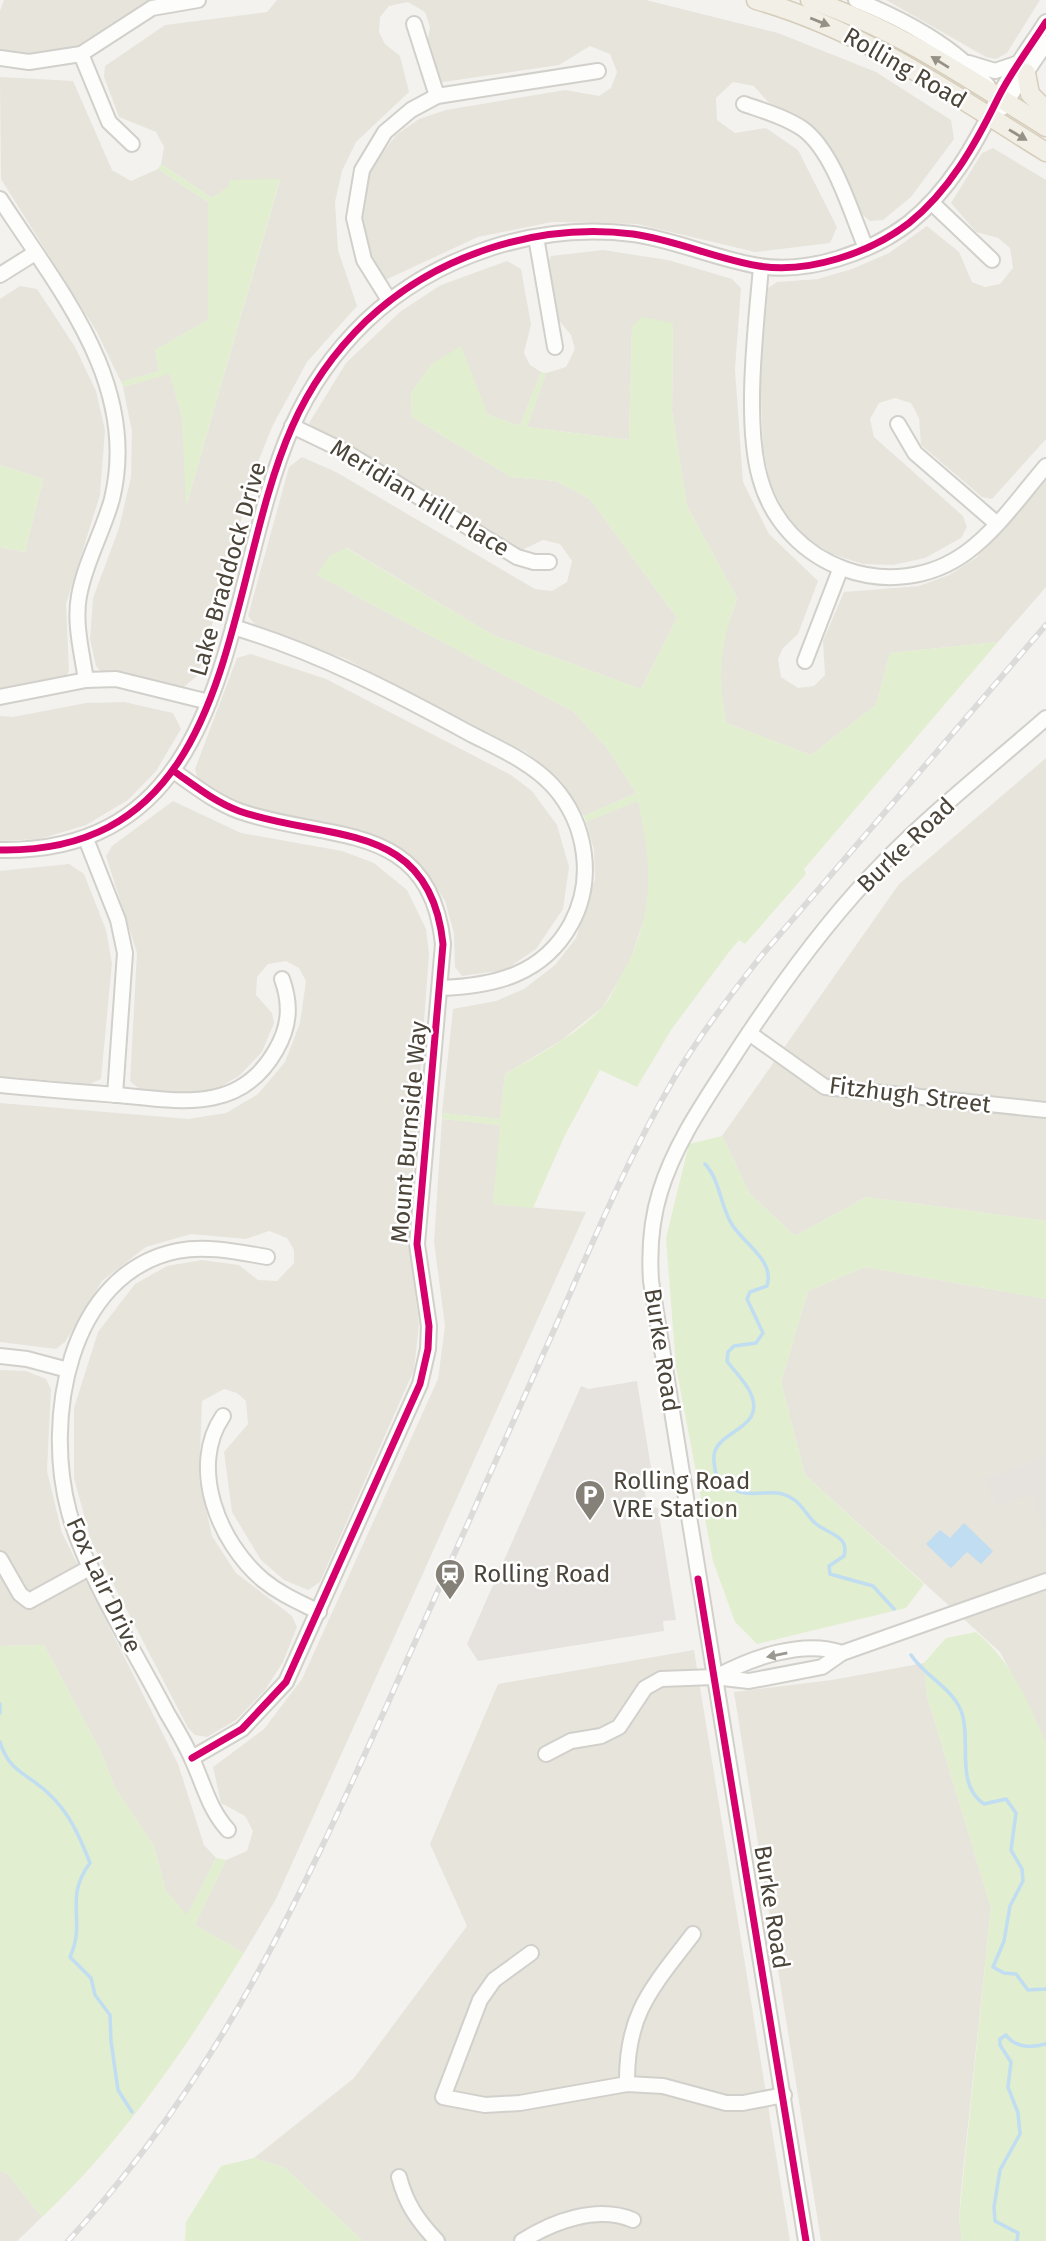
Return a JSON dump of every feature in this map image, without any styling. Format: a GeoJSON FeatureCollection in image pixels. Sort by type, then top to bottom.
{"type":"FeatureCollection","features":[{"type":"Feature","properties":{"kind":"main road","name":"Rolling Road"},"geometry":{"type":"LineString","coordinates":[[756,0],[793,11],[872,46],[1046,152]]}},
{"type":"Feature","properties":{"kind":"main road","name":"Rolling Road"},"geometry":{"type":"LineString","coordinates":[[810,0],[852,15],[897,36],[1046,127]]}},
{"type":"Feature","properties":{"kind":"main road"},"geometry":{"type":"LineString","coordinates":[[1023,68],[1030,94],[1046,110]]}},
{"type":"Feature","properties":{"kind":"street"},"geometry":{"type":"LineString","coordinates":[[0,58],[29,62],[81,54],[152,8],[198,0]]}},
{"type":"Feature","properties":{"kind":"street","name":"Rolling Road"},"geometry":{"type":"LineString","coordinates":[[856,0],[912,26],[969,64],[1003,101]]}},
{"type":"Feature","properties":{"kind":"street"},"geometry":{"type":"LineString","coordinates":[[1023,68],[1046,22]]}},
{"type":"Feature","properties":{"kind":"street"},"geometry":{"type":"LineString","coordinates":[[414,24],[437,96]]}},
{"type":"Feature","properties":{"kind":"street"},"geometry":{"type":"LineString","coordinates":[[969,64],[995,71],[1023,68],[1046,43]]}},
{"type":"Feature","properties":{"kind":"street"},"geometry":{"type":"LineString","coordinates":[[81,54],[109,122],[117,134],[132,144]]}},
{"type":"Feature","properties":{"kind":"street","name":"Lake Braddock Drive"},"geometry":{"type":"LineString","coordinates":[[0,850],[34,849],[86,839],[137,807],[175,772],[200,727],[209,702],[233,627],[276,471],[292,426],[314,385],[339,350],[389,300],[462,258],[504,244],[580,232],[634,234],[761,267],[818,262],[866,248],[907,224],[932,203],[953,177],[1023,68]]}},
{"type":"Feature","properties":{"kind":"street"},"geometry":{"type":"LineString","coordinates":[[389,300],[371,275],[359,247],[354,218],[358,186],[368,158],[385,132],[411,110],[437,96],[598,71]]}},
{"type":"Feature","properties":{"kind":"street"},"geometry":{"type":"LineString","coordinates":[[744,104],[790,121],[817,143],[829,162],[866,248]]}},
{"type":"Feature","properties":{"kind":"street"},"geometry":{"type":"LineString","coordinates":[[0,199],[97,354],[111,393],[116,418],[117,459],[111,499],[78,604],[77,625],[86,680]]}},
{"type":"Feature","properties":{"kind":"street"},"geometry":{"type":"LineString","coordinates":[[932,203],[992,260]]}},
{"type":"Feature","properties":{"kind":"street"},"geometry":{"type":"LineString","coordinates":[[536,237],[555,347]]}},
{"type":"Feature","properties":{"kind":"street"},"geometry":{"type":"LineString","coordinates":[[0,275],[35,253]]}},
{"type":"Feature","properties":{"kind":"street"},"geometry":{"type":"LineString","coordinates":[[761,267],[754,373],[755,449],[759,477],[770,505],[789,532],[814,555],[840,570],[887,578],[928,572],[967,552],[1046,466]]}},
{"type":"Feature","properties":{"kind":"street"},"geometry":{"type":"LineString","coordinates":[[898,424],[915,453],[996,523]]}},
{"type":"Feature","properties":{"kind":"street","name":"Meridian Hill Place"},"geometry":{"type":"LineString","coordinates":[[292,426],[344,452],[517,557],[534,562],[549,562]]}},
{"type":"Feature","properties":{"kind":"street"},"geometry":{"type":"LineString","coordinates":[[806,662],[840,570]]}},
{"type":"Feature","properties":{"kind":"street"},"geometry":{"type":"LineString","coordinates":[[233,627],[317,655],[398,694],[532,767],[552,785],[569,807],[582,840],[585,874],[578,907],[563,937],[540,961],[513,978],[484,986],[441,988]]}},
{"type":"Feature","properties":{"kind":"street"},"geometry":{"type":"LineString","coordinates":[[0,697],[86,680],[127,681],[209,702]]}},
{"type":"Feature","properties":{"kind":"street","name":"Burke Road"},"geometry":{"type":"LineString","coordinates":[[806,2241],[653,1293],[651,1238],[661,1189],[683,1138],[749,1033],[812,946],[883,863],[1046,718]]}},
{"type":"Feature","properties":{"kind":"street","name":"Mount Burnside Way"},"geometry":{"type":"LineString","coordinates":[[175,772],[209,796],[237,811],[359,837],[390,851],[405,863],[422,883],[438,915],[443,944],[417,1244],[429,1326],[424,1371],[415,1397],[295,1666],[273,1698],[242,1729],[192,1758]]}},
{"type":"Feature","properties":{"kind":"street"},"geometry":{"type":"LineString","coordinates":[[86,839],[118,920],[125,953],[115,1095]]}},
{"type":"Feature","properties":{"kind":"street"},"geometry":{"type":"LineString","coordinates":[[0,1085],[178,1102],[206,1101],[235,1091],[254,1078],[274,1054],[286,1028],[289,1009],[282,979]]}},
{"type":"Feature","properties":{"kind":"street","name":"Fitzhugh Street"},"geometry":{"type":"LineString","coordinates":[[749,1033],[825,1087],[1046,1110]]}},
{"type":"Feature","properties":{"kind":"street","name":"Fox Lair Drive"},"geometry":{"type":"LineString","coordinates":[[228,1830],[215,1815],[192,1758],[91,1567],[69,1515],[60,1469],[60,1419],[68,1370],[85,1329],[102,1300],[120,1280],[142,1264],[160,1256],[195,1249],[267,1257]]}},
{"type":"Feature","properties":{"kind":"street"},"geometry":{"type":"LineString","coordinates":[[0,1356],[27,1359],[68,1370]]}},
{"type":"Feature","properties":{"kind":"street"},"geometry":{"type":"LineString","coordinates":[[223,1416],[211,1441],[209,1474],[215,1507],[226,1535],[241,1558],[262,1579],[319,1612]]}},
{"type":"Feature","properties":{"kind":"street"},"geometry":{"type":"LineString","coordinates":[[0,1559],[20,1594],[29,1601],[91,1567]]}},
{"type":"Feature","properties":{"kind":"street"},"geometry":{"type":"LineString","coordinates":[[546,1754],[570,1741],[601,1736],[620,1727],[628,1718],[639,1695],[654,1681],[715,1677],[749,1681],[822,1667],[842,1653],[1046,1581]]}},
{"type":"Feature","properties":{"kind":"street"},"geometry":{"type":"LineString","coordinates":[[715,1677],[745,1661],[823,1646],[842,1653]]}},
{"type":"Feature","properties":{"kind":"street"},"geometry":{"type":"LineString","coordinates":[[627,2084],[627,2058],[637,2013],[650,1990],[692,1934]]}},
{"type":"Feature","properties":{"kind":"street"},"geometry":{"type":"LineString","coordinates":[[531,1952],[494,1980],[480,2000],[443,2097],[485,2105],[520,2103],[627,2084],[663,2086],[726,2103],[784,2095]]}},
{"type":"Feature","properties":{"kind":"street"},"geometry":{"type":"LineString","coordinates":[[399,2177],[404,2198],[417,2219],[437,2241]]}},
{"type":"Feature","properties":{"kind":"street"},"geometry":{"type":"LineString","coordinates":[[522,2241],[557,2223],[599,2213],[619,2214],[633,2220]]}},
{"type":"Feature","properties":{"kind":"shaded area"},"geometry":{"type":"Polygon","coordinates":[[[4,0],[158,0],[78,48],[46,55],[0,50],[0,11],[4,0]]]}},
{"type":"Feature","properties":{"kind":"shaded area"},"geometry":{"type":"Polygon","coordinates":[[[277,0],[646,0],[778,33],[876,72],[951,120],[954,139],[911,197],[883,220],[870,221],[859,212],[837,159],[817,132],[768,102],[754,86],[733,82],[716,98],[717,120],[735,133],[766,128],[798,150],[837,227],[830,243],[755,252],[637,224],[552,222],[478,237],[383,281],[366,253],[360,208],[370,170],[396,135],[419,119],[446,110],[565,90],[599,96],[611,88],[617,72],[610,54],[590,46],[559,65],[443,82],[435,75],[426,49],[430,27],[425,12],[408,2],[389,6],[380,17],[379,32],[385,44],[400,56],[409,92],[356,142],[342,171],[335,202],[338,250],[357,306],[307,362],[272,427],[255,470],[198,675],[184,687],[104,675],[96,666],[90,639],[93,598],[119,528],[131,477],[132,432],[123,387],[170,373],[182,417],[187,503],[280,180],[229,180],[230,186],[212,198],[161,164],[164,147],[156,132],[119,117],[104,77],[105,66],[165,25],[267,12],[277,0]]]}},
{"type":"Feature","properties":{"kind":"shaded area"},"geometry":{"type":"Polygon","coordinates":[[[886,0],[1040,0],[1007,53],[996,59],[986,57],[886,0]]]}},
{"type":"Feature","properties":{"kind":"shaded area"},"geometry":{"type":"Polygon","coordinates":[[[0,77],[73,81],[112,170],[131,181],[158,169],[208,202],[208,320],[155,350],[159,371],[121,382],[97,332],[1,179],[0,77]]]}},
{"type":"Feature","properties":{"kind":"shaded area"},"geometry":{"type":"Polygon","coordinates":[[[993,148],[1046,180],[1046,439],[992,499],[982,497],[921,445],[919,418],[911,403],[895,398],[879,403],[870,419],[874,437],[963,516],[967,527],[961,538],[925,558],[893,565],[863,564],[832,554],[806,538],[784,512],[770,482],[763,449],[760,370],[768,288],[777,282],[818,279],[852,269],[889,253],[927,226],[959,252],[972,282],[985,287],[1000,284],[1013,268],[1010,248],[998,238],[976,232],[951,203],[982,153],[993,148]]]}},
{"type":"Feature","properties":{"kind":"shaded area"},"geometry":{"type":"Polygon","coordinates":[[[603,250],[668,260],[732,279],[741,288],[735,369],[743,482],[769,534],[818,581],[798,634],[783,648],[778,659],[781,677],[798,688],[814,686],[825,675],[823,641],[844,592],[919,586],[949,575],[976,558],[1046,479],[1046,587],[998,642],[890,653],[876,705],[811,755],[726,723],[719,677],[725,635],[737,598],[687,506],[672,411],[673,324],[632,327],[629,440],[527,427],[546,373],[566,367],[575,349],[571,335],[556,317],[547,266],[551,256],[603,250]]]}},
{"type":"Feature","properties":{"kind":"shaded area"},"geometry":{"type":"Polygon","coordinates":[[[507,261],[521,269],[531,324],[524,353],[530,365],[541,372],[520,426],[488,415],[432,364],[411,393],[412,417],[511,477],[556,481],[590,499],[677,618],[641,689],[493,635],[347,548],[317,575],[574,712],[608,749],[636,793],[584,816],[561,781],[526,752],[346,659],[256,626],[248,616],[289,467],[302,457],[336,472],[535,589],[552,591],[567,582],[572,561],[560,544],[543,540],[524,549],[514,549],[315,432],[309,423],[346,363],[401,311],[441,285],[507,261]]]}},
{"type":"Feature","properties":{"kind":"shaded area"},"geometry":{"type":"Polygon","coordinates":[[[20,286],[37,289],[75,347],[96,391],[105,430],[100,495],[66,604],[69,670],[65,680],[0,691],[0,547],[25,552],[43,479],[0,465],[0,299],[20,286]]]}},
{"type":"Feature","properties":{"kind":"shaded area"},"geometry":{"type":"Polygon","coordinates":[[[251,654],[326,679],[511,775],[532,791],[557,825],[569,867],[563,909],[536,949],[505,970],[462,976],[455,967],[454,933],[445,901],[427,873],[402,849],[361,830],[246,808],[199,783],[195,769],[237,658],[251,654]]]}},
{"type":"Feature","properties":{"kind":"shaded area"},"geometry":{"type":"Polygon","coordinates":[[[124,702],[173,713],[181,729],[156,771],[128,800],[86,825],[40,839],[0,841],[0,716],[13,717],[86,703],[124,702]]]}},
{"type":"Feature","properties":{"kind":"shaded area"},"geometry":{"type":"Polygon","coordinates":[[[1046,758],[1046,1221],[866,1197],[795,1236],[750,1194],[722,1136],[899,884],[1046,758]]]}},
{"type":"Feature","properties":{"kind":"shaded area"},"geometry":{"type":"Polygon","coordinates":[[[638,800],[650,857],[647,911],[630,961],[603,1007],[562,1040],[505,1074],[500,1119],[442,1113],[453,1009],[496,1001],[524,989],[555,965],[576,938],[595,879],[594,850],[586,822],[638,800]]]}},
{"type":"Feature","properties":{"kind":"shaded area"},"geometry":{"type":"Polygon","coordinates":[[[173,801],[241,833],[342,851],[374,863],[407,890],[426,929],[429,954],[408,1238],[419,1324],[414,1370],[320,1582],[308,1590],[284,1580],[261,1560],[232,1512],[224,1452],[248,1424],[246,1401],[237,1393],[224,1389],[202,1401],[199,1478],[212,1536],[236,1573],[292,1616],[297,1627],[283,1662],[265,1690],[236,1720],[207,1737],[195,1735],[188,1728],[91,1541],[74,1478],[74,1408],[98,1332],[135,1284],[167,1266],[202,1260],[239,1265],[258,1280],[277,1281],[294,1263],[294,1250],[287,1238],[269,1231],[246,1239],[191,1234],[146,1247],[102,1281],[65,1342],[56,1349],[0,1342],[0,1103],[188,1119],[226,1113],[258,1094],[285,1062],[300,1023],[306,981],[299,968],[286,961],[268,964],[257,977],[256,995],[272,1013],[274,1023],[262,1052],[239,1076],[218,1088],[189,1094],[140,1090],[130,1081],[137,953],[106,856],[112,846],[173,801]]]}},
{"type":"Feature","properties":{"kind":"shaded area"},"geometry":{"type":"Polygon","coordinates":[[[69,864],[84,874],[106,930],[112,963],[101,1079],[90,1084],[0,1076],[0,871],[69,864]]]}},
{"type":"Feature","properties":{"kind":"shaded area"},"geometry":{"type":"Polygon","coordinates":[[[442,1119],[501,1125],[493,1204],[586,1212],[276,1899],[244,1953],[195,1925],[226,1860],[247,1851],[253,1831],[245,1816],[221,1803],[213,1767],[264,1729],[302,1679],[438,1379],[445,1326],[434,1242],[442,1119]]]}},
{"type":"Feature","properties":{"kind":"shaded area"},"geometry":{"type":"Polygon","coordinates":[[[865,1267],[1046,1299],[1046,1744],[1000,1652],[805,1475],[781,1382],[808,1291],[865,1267]]]}},
{"type":"Feature","properties":{"kind":"shaded area"},"geometry":{"type":"Polygon","coordinates":[[[0,1370],[26,1371],[46,1379],[51,1389],[47,1471],[62,1533],[178,1764],[204,1845],[216,1858],[187,1916],[166,1891],[154,1846],[115,1788],[101,1752],[44,1645],[0,1646],[0,1370]]]}},
{"type":"Feature","properties":{"kind":"shaded area","name":"Rolling Road VRE Station"},"geometry":{"type":"Polygon","coordinates":[[[637,1381],[651,1468],[643,1469],[642,1473],[647,1506],[658,1508],[676,1620],[663,1621],[664,1631],[478,1661],[467,1644],[581,1386],[588,1389],[637,1381]]]}},
{"type":"Feature","properties":{"kind":"shaded area"},"geometry":{"type":"Polygon","coordinates":[[[1046,1457],[1046,1533],[1032,1494],[996,1506],[986,1478],[1046,1457]]]}},
{"type":"Feature","properties":{"kind":"shaded area"},"geometry":{"type":"Polygon","coordinates":[[[694,1650],[790,2241],[363,2241],[285,2168],[254,2158],[354,2078],[467,1926],[430,1844],[498,1684],[694,1650]]]}},
{"type":"Feature","properties":{"kind":"shaded area"},"geometry":{"type":"Polygon","coordinates":[[[924,1663],[927,1696],[991,1908],[961,2191],[959,2218],[962,2241],[821,2241],[734,1692],[832,1680],[924,1663]]]}},
{"type":"Feature","properties":{"kind":"shaded area"},"geometry":{"type":"Polygon","coordinates":[[[0,2171],[7,2173],[42,2217],[17,2241],[0,2241],[0,2171]]]}},
{"type":"Feature","properties":{"kind":"green space"},"geometry":{"type":"Polygon","coordinates":[[[161,164],[212,198],[229,186],[229,180],[280,179],[186,506],[182,417],[170,374],[123,387],[121,382],[159,371],[155,350],[208,320],[208,202],[158,169],[161,164]]]}},
{"type":"Feature","properties":{"kind":"green space"},"geometry":{"type":"Polygon","coordinates":[[[641,317],[673,323],[672,411],[687,506],[737,598],[722,660],[726,723],[811,755],[876,705],[890,653],[998,642],[804,869],[806,874],[745,944],[739,940],[729,952],[671,1030],[637,1087],[600,1070],[564,1137],[533,1208],[493,1204],[500,1125],[442,1119],[442,1113],[500,1119],[505,1074],[568,1036],[608,1001],[640,932],[648,890],[646,848],[638,801],[586,822],[584,816],[636,793],[608,749],[574,712],[317,575],[329,556],[346,548],[493,635],[641,689],[677,618],[590,499],[556,481],[511,477],[412,417],[411,393],[432,364],[461,346],[488,415],[520,426],[541,372],[546,373],[527,427],[629,440],[632,327],[641,317]]]}},
{"type":"Feature","properties":{"kind":"green space"},"geometry":{"type":"Polygon","coordinates":[[[0,465],[43,479],[25,552],[0,547],[0,465]]]}},
{"type":"Feature","properties":{"kind":"green space"},"geometry":{"type":"Polygon","coordinates":[[[722,1136],[750,1194],[795,1236],[866,1197],[1046,1221],[1046,1299],[865,1267],[808,1291],[781,1382],[805,1475],[924,1584],[906,1608],[757,1644],[735,1622],[713,1561],[676,1367],[666,1238],[689,1144],[722,1136]]]}},
{"type":"Feature","properties":{"kind":"green space"},"geometry":{"type":"Polygon","coordinates":[[[976,1632],[1009,1669],[1026,1698],[1046,1744],[1046,2241],[962,2241],[959,2218],[991,1908],[927,1696],[924,1663],[946,1638],[976,1632]]]}},
{"type":"Feature","properties":{"kind":"green space"},"geometry":{"type":"Polygon","coordinates":[[[44,1645],[101,1752],[115,1788],[154,1846],[166,1891],[187,1915],[216,1858],[226,1860],[195,1925],[244,1953],[152,2092],[99,2157],[42,2217],[7,2173],[0,2171],[0,1646],[44,1645]]]}},
{"type":"Feature","properties":{"kind":"green space"},"geometry":{"type":"Polygon","coordinates":[[[254,2158],[285,2168],[363,2241],[185,2241],[186,2222],[221,2166],[254,2158]]]}},
{"type":"Feature","properties":{"kind":"water"},"geometry":{"type":"Polygon","coordinates":[[[964,1523],[993,1551],[981,1564],[967,1552],[951,1568],[926,1544],[940,1530],[950,1538],[964,1523]]]}},
{"type":"Feature","properties":{"kind":"waterway"},"geometry":{"type":"LineString","coordinates":[[705,1164],[714,1177],[731,1223],[762,1260],[768,1276],[767,1286],[750,1292],[747,1299],[763,1333],[756,1343],[734,1346],[728,1352],[727,1361],[748,1388],[754,1404],[749,1420],[726,1437],[715,1451],[717,1478],[739,1492],[784,1494],[796,1501],[815,1523],[841,1539],[844,1544],[844,1556],[829,1566],[830,1574],[873,1586],[894,1609]]}},
{"type":"Feature","properties":{"kind":"waterway"},"geometry":{"type":"LineString","coordinates":[[911,1655],[948,1691],[959,1707],[965,1728],[967,1776],[975,1796],[984,1804],[1006,1799],[1016,1813],[1011,1850],[1022,1869],[1023,1881],[1010,1906],[1004,1941],[993,1967],[1004,1973],[1016,1974],[1028,1990],[1046,1989]]}},
{"type":"Feature","properties":{"kind":"waterway"},"geometry":{"type":"LineString","coordinates":[[0,1704],[0,1713]]}},
{"type":"Feature","properties":{"kind":"waterway"},"geometry":{"type":"LineString","coordinates":[[0,1742],[8,1760],[62,1808],[78,1834],[90,1863],[78,1888],[75,1944],[70,1957],[91,1978],[95,1995],[110,2015],[118,2090],[132,2112]]}},
{"type":"Feature","properties":{"kind":"waterway"},"geometry":{"type":"LineString","coordinates":[[1017,2241],[1018,2233],[995,2221],[994,2207],[1000,2170],[1020,2134],[1018,2113],[1008,2087],[1011,2062],[1000,2045],[1000,2039],[1006,2035],[1024,2046],[1046,2044]]}},
{"type":"Feature","properties":{"kind":"railway"},"geometry":{"type":"LineString","coordinates":[[68,2241],[121,2180],[168,2117],[211,2053],[286,1919],[354,1778],[607,1210],[676,1075],[717,1014],[762,955],[1046,625]]}},
{"type":"Feature","properties":{"kind":"cycle path"},"geometry":{"type":"LineString","coordinates":[[0,850],[79,840],[137,808],[180,760],[210,700],[232,632],[269,491],[292,427],[306,398],[333,357],[366,321],[394,298],[456,261],[490,248],[561,233],[633,234],[743,263],[778,268],[818,264],[876,244],[909,223],[949,182],[980,134],[1008,80],[1046,22]]}},
{"type":"Feature","properties":{"kind":"cycle path"},"geometry":{"type":"LineString","coordinates":[[175,772],[213,798],[239,811],[338,833],[369,842],[396,855],[418,874],[434,903],[443,944],[417,1244],[429,1326],[428,1349],[420,1384],[286,1682],[242,1729],[192,1758]]}},
{"type":"Feature","properties":{"kind":"cycle path"},"geometry":{"type":"LineString","coordinates":[[698,1579],[806,2241]]}},
{"type":"Feature","properties":{"kind":"place","name":"Rolling Road VRE Station"},"geometry":{"type":"Point","coordinates":[590,1522]}},
{"type":"Feature","properties":{"kind":"place","name":"Rolling Road"},"geometry":{"type":"Point","coordinates":[450,1601]}}]}
